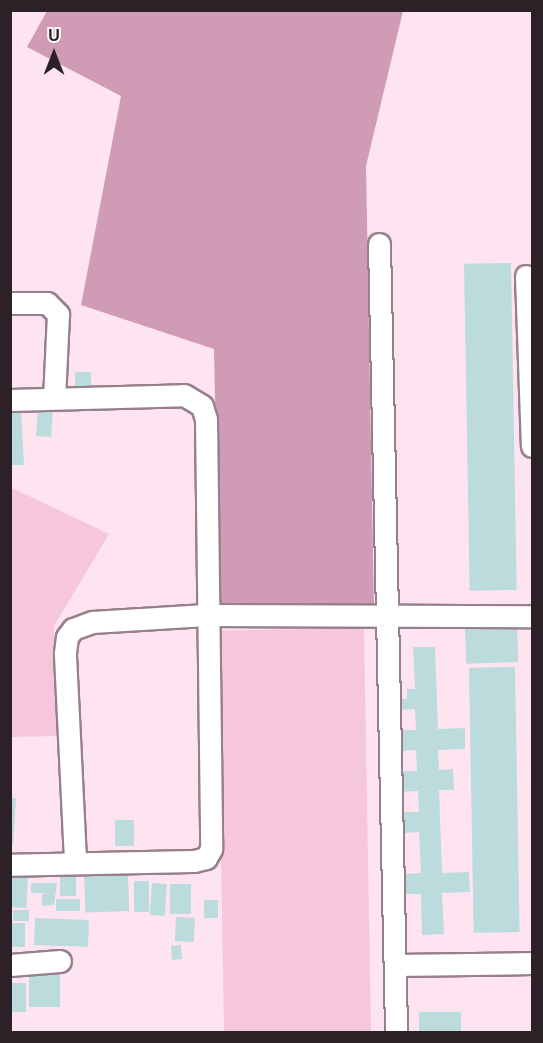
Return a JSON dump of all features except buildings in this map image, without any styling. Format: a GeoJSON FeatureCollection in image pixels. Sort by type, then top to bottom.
{"type":"FeatureCollection","features":[{"type":"Feature","properties":{"kind":"street"},"geometry":{"type":"LineString","coordinates":[[379,244],[396,1032]]}},
{"type":"Feature","properties":{"kind":"street"},"geometry":{"type":"LineString","coordinates":[[526,276],[531,356],[532,446]]}},
{"type":"Feature","properties":{"kind":"street"},"geometry":{"type":"LineString","coordinates":[[10,303],[47,303],[58,314],[54,398]]}},
{"type":"Feature","properties":{"kind":"street"},"geometry":{"type":"LineString","coordinates":[[10,400],[184,395],[202,406],[206,418],[209,854],[194,861],[75,860],[10,865]]}},
{"type":"Feature","properties":{"kind":"street"},"geometry":{"type":"LineString","coordinates":[[75,860],[67,637],[73,629],[92,622],[206,615],[532,616]]}},
{"type":"Feature","properties":{"kind":"street"},"geometry":{"type":"LineString","coordinates":[[10,965],[60,961]]}},
{"type":"Feature","properties":{"kind":"street"},"geometry":{"type":"LineString","coordinates":[[395,965],[532,963]]}},
{"type":"Feature","properties":{"kind":"shaded area"},"geometry":{"type":"Polygon","coordinates":[[[47,11],[403,11],[366,166],[374,607],[219,604],[214,349],[81,305],[121,96],[27,47],[47,11]]]}},
{"type":"Feature","properties":{"kind":"shaded area"},"geometry":{"type":"Polygon","coordinates":[[[10,487],[109,534],[54,626],[59,736],[11,737],[10,487]]]}},
{"type":"Feature","properties":{"kind":"shaded area"},"geometry":{"type":"Polygon","coordinates":[[[364,628],[371,1032],[224,1032],[217,631],[364,628]]]}}]}
